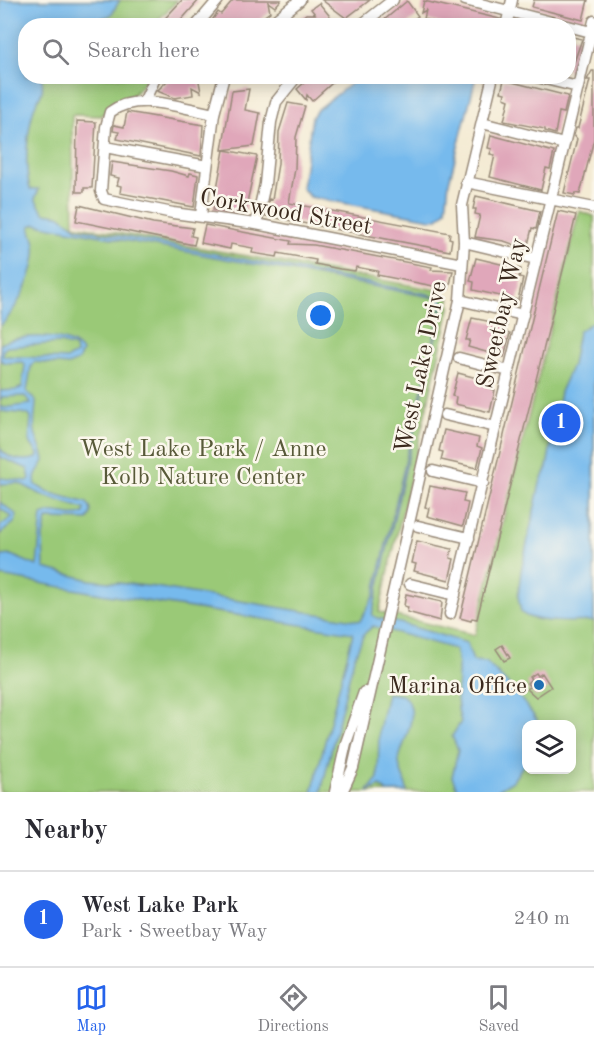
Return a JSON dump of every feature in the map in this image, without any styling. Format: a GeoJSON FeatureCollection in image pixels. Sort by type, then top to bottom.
{"type":"FeatureCollection","features":[{"type":"Feature","properties":{"kind":"street"},"geometry":{"type":"LineString","coordinates":[[203,18],[218,0]]}},
{"type":"Feature","properties":{"kind":"street"},"geometry":{"type":"LineString","coordinates":[[278,18],[300,0]]}},
{"type":"Feature","properties":{"kind":"street"},"geometry":{"type":"LineString","coordinates":[[370,18],[393,0]]}},
{"type":"Feature","properties":{"kind":"street"},"geometry":{"type":"LineString","coordinates":[[465,0],[535,18]]}},
{"type":"Feature","properties":{"kind":"street"},"geometry":{"type":"LineString","coordinates":[[508,18],[512,0]]}},
{"type":"Feature","properties":{"kind":"street"},"geometry":{"type":"LineString","coordinates":[[576,26],[593,26]]}},
{"type":"Feature","properties":{"kind":"street","name":"Sweetbay Way"},"geometry":{"type":"LineString","coordinates":[[450,614],[593,26]]}},
{"type":"Feature","properties":{"kind":"street"},"geometry":{"type":"LineString","coordinates":[[144,102],[152,84]]}},
{"type":"Feature","properties":{"kind":"street"},"geometry":{"type":"LineString","coordinates":[[201,215],[214,114],[222,84]]}},
{"type":"Feature","properties":{"kind":"street"},"geometry":{"type":"LineString","coordinates":[[256,224],[265,184],[271,122],[276,102],[291,84]]}},
{"type":"Feature","properties":{"kind":"street","name":"West Lake Drive"},"geometry":{"type":"LineString","coordinates":[[342,792],[353,768],[382,632],[460,300],[464,242],[462,205],[491,84]]}},
{"type":"Feature","properties":{"kind":"street"},"geometry":{"type":"LineString","coordinates":[[566,84],[578,87]]}},
{"type":"Feature","properties":{"kind":"street"},"geometry":{"type":"LineString","coordinates":[[207,166],[105,147],[110,112],[130,102],[144,102],[214,114]]}},
{"type":"Feature","properties":{"kind":"street"},"geometry":{"type":"LineString","coordinates":[[482,123],[564,144]]}},
{"type":"Feature","properties":{"kind":"street","name":"Corkwood Street"},"geometry":{"type":"LineString","coordinates":[[105,147],[101,191],[104,199],[173,213],[256,224],[462,264]]}},
{"type":"Feature","properties":{"kind":"street"},"geometry":{"type":"LineString","coordinates":[[466,182],[594,208]]}},
{"type":"Feature","properties":{"kind":"street"},"geometry":{"type":"LineString","coordinates":[[464,242],[536,259]]}},
{"type":"Feature","properties":{"kind":"street"},"geometry":{"type":"LineString","coordinates":[[460,300],[523,315]]}},
{"type":"Feature","properties":{"kind":"street"},"geometry":{"type":"LineString","coordinates":[[459,358],[509,371]]}},
{"type":"Feature","properties":{"kind":"street"},"geometry":{"type":"LineString","coordinates":[[445,415],[495,427]]}},
{"type":"Feature","properties":{"kind":"street"},"geometry":{"type":"LineString","coordinates":[[433,471],[483,483]]}},
{"type":"Feature","properties":{"kind":"street"},"geometry":{"type":"LineString","coordinates":[[418,526],[469,538]]}},
{"type":"Feature","properties":{"kind":"street"},"geometry":{"type":"LineString","coordinates":[[410,584],[455,595]]}},
{"type":"Feature","properties":{"kind":"street","name":"West Lake Drive"},"geometry":{"type":"LineString","coordinates":[[335,792],[348,735],[375,664]]}},
{"type":"Feature","properties":{"kind":"street"},"geometry":{"type":"LineString","coordinates":[[341,765],[353,768]]}},
{"type":"Feature","properties":{"kind":"green space","name":"West Lake Park / Anne Kolb Nature Center"},"geometry":{"type":"Polygon","coordinates":[[[0,0],[178,0],[160,18],[18,18],[18,84],[143,84],[132,96],[113,103],[101,116],[72,115],[74,225],[442,291],[449,298],[450,308],[379,612],[475,635],[579,211],[594,216],[594,792],[0,792],[0,0]]]}},
{"type":"Feature","properties":{"kind":"water"},"geometry":{"type":"Polygon","coordinates":[[[0,0],[120,0],[111,15],[103,18],[18,18],[18,84],[42,84],[42,92],[34,108],[27,148],[30,189],[39,189],[35,199],[44,213],[59,215],[77,228],[428,294],[444,301],[372,615],[467,643],[473,661],[486,662],[515,691],[537,720],[522,720],[522,767],[513,781],[495,792],[458,791],[452,777],[458,750],[452,736],[461,722],[457,703],[458,666],[455,649],[373,626],[364,634],[354,658],[321,792],[312,792],[353,633],[0,576],[1,556],[11,555],[37,566],[42,515],[53,513],[79,515],[84,513],[85,509],[44,496],[19,483],[0,484],[0,478],[27,481],[30,479],[28,469],[0,457],[0,448],[7,455],[16,459],[37,458],[38,454],[29,441],[31,418],[28,414],[0,411],[0,406],[4,408],[31,404],[25,396],[2,397],[0,401],[0,391],[16,390],[22,387],[25,365],[23,362],[5,363],[0,360],[0,345],[18,338],[56,338],[67,341],[82,352],[78,361],[68,365],[34,362],[31,366],[27,392],[36,401],[34,428],[44,461],[35,481],[36,485],[47,492],[87,503],[91,511],[88,520],[47,519],[43,537],[44,568],[90,580],[155,587],[360,621],[374,596],[441,308],[437,298],[36,224],[30,226],[35,254],[30,277],[13,310],[0,327],[0,0]],[[60,343],[7,347],[3,350],[3,356],[67,359],[76,354],[75,347],[60,343]]]}},
{"type":"Feature","properties":{"kind":"water"},"geometry":{"type":"Polygon","coordinates":[[[350,84],[474,84],[449,182],[446,210],[438,218],[431,219],[310,197],[302,188],[312,117],[317,110],[350,84]]]}},
{"type":"Feature","properties":{"kind":"water"},"geometry":{"type":"Polygon","coordinates":[[[594,321],[594,621],[535,619],[521,612],[518,596],[521,571],[540,483],[547,467],[560,392],[572,365],[578,332],[594,321]]]}},
{"type":"Feature","properties":{"kind":"water"},"geometry":{"type":"Polygon","coordinates":[[[0,502],[17,515],[15,522],[0,534],[0,526],[12,517],[0,508],[0,502]]]}},
{"type":"Feature","properties":{"kind":"water"},"geometry":{"type":"Polygon","coordinates":[[[387,693],[402,695],[408,701],[411,709],[410,727],[399,760],[407,792],[387,792],[380,786],[367,792],[378,778],[379,730],[387,693]]]}},
{"type":"Feature","properties":{"kind":"building"},"geometry":{"type":"Polygon","coordinates":[[[182,0],[199,0],[183,18],[165,18],[182,0]]]}},
{"type":"Feature","properties":{"kind":"building"},"geometry":{"type":"Polygon","coordinates":[[[233,0],[281,0],[275,7],[268,2],[270,12],[262,18],[214,18],[218,12],[221,14],[233,0]]]}},
{"type":"Feature","properties":{"kind":"building"},"geometry":{"type":"Polygon","coordinates":[[[322,0],[370,0],[346,18],[322,0]]]}},
{"type":"Feature","properties":{"kind":"building"},"geometry":{"type":"Polygon","coordinates":[[[534,0],[588,0],[583,20],[532,7],[534,0]]]}},
{"type":"Feature","properties":{"kind":"building"},"geometry":{"type":"Polygon","coordinates":[[[407,1],[418,16],[415,18],[387,18],[407,1]]]}},
{"type":"Feature","properties":{"kind":"building"},"geometry":{"type":"Polygon","coordinates":[[[424,1],[496,18],[424,18],[426,10],[421,13],[424,1]]]}},
{"type":"Feature","properties":{"kind":"building"},"geometry":{"type":"Polygon","coordinates":[[[319,3],[331,18],[301,18],[306,14],[315,14],[311,9],[319,3]]]}},
{"type":"Feature","properties":{"kind":"building"},"geometry":{"type":"Polygon","coordinates":[[[576,38],[582,39],[576,56],[576,38]]]}},
{"type":"Feature","properties":{"kind":"building"},"geometry":{"type":"Polygon","coordinates":[[[594,71],[594,139],[580,194],[564,193],[577,139],[574,135],[578,128],[590,80],[587,80],[594,71]]]}},
{"type":"Feature","properties":{"kind":"building"},"geometry":{"type":"Polygon","coordinates":[[[164,84],[200,84],[201,92],[192,87],[193,95],[175,98],[157,91],[164,84]]]}},
{"type":"Feature","properties":{"kind":"building"},"geometry":{"type":"Polygon","coordinates":[[[303,84],[331,84],[312,101],[307,95],[306,100],[297,89],[303,84]]]}},
{"type":"Feature","properties":{"kind":"building"},"geometry":{"type":"Polygon","coordinates":[[[503,84],[520,84],[568,96],[564,113],[559,112],[555,134],[545,129],[504,121],[509,100],[504,98],[505,93],[501,92],[503,84]]]}},
{"type":"Feature","properties":{"kind":"building"},"geometry":{"type":"Polygon","coordinates":[[[249,89],[245,110],[260,113],[254,146],[222,150],[232,91],[249,89]]]}},
{"type":"Feature","properties":{"kind":"building"},"geometry":{"type":"Polygon","coordinates":[[[288,103],[305,106],[296,137],[295,169],[289,203],[450,233],[449,238],[452,239],[450,251],[265,216],[269,199],[272,200],[278,164],[279,132],[288,103]]]}},
{"type":"Feature","properties":{"kind":"building"},"geometry":{"type":"Polygon","coordinates":[[[127,112],[203,125],[201,156],[117,139],[119,132],[113,131],[114,125],[124,127],[127,112]]]}},
{"type":"Feature","properties":{"kind":"building"},"geometry":{"type":"Polygon","coordinates":[[[77,121],[96,122],[92,188],[84,188],[84,192],[76,192],[77,121]]]}},
{"type":"Feature","properties":{"kind":"building"},"geometry":{"type":"Polygon","coordinates":[[[491,135],[554,152],[550,169],[546,168],[541,190],[490,177],[495,155],[490,154],[492,149],[488,148],[491,135]]]}},
{"type":"Feature","properties":{"kind":"building"},"geometry":{"type":"Polygon","coordinates":[[[224,150],[257,156],[245,212],[237,210],[236,214],[213,210],[224,150]]]}},
{"type":"Feature","properties":{"kind":"building"},"geometry":{"type":"Polygon","coordinates":[[[112,162],[189,176],[190,173],[198,175],[194,207],[120,193],[121,186],[117,185],[119,178],[110,176],[112,162]]]}},
{"type":"Feature","properties":{"kind":"building"},"geometry":{"type":"Polygon","coordinates":[[[476,196],[540,211],[536,229],[532,228],[527,249],[504,241],[475,237],[480,215],[475,214],[476,209],[473,209],[476,196]]]}},
{"type":"Feature","properties":{"kind":"building"},"geometry":{"type":"Polygon","coordinates":[[[79,205],[153,223],[193,228],[191,236],[196,237],[194,245],[76,221],[79,205]]]}},
{"type":"Feature","properties":{"kind":"building"},"geometry":{"type":"Polygon","coordinates":[[[558,211],[576,215],[477,619],[472,618],[471,621],[460,618],[558,211]]]}},
{"type":"Feature","properties":{"kind":"building"},"geometry":{"type":"Polygon","coordinates":[[[205,225],[291,241],[290,244],[314,245],[432,267],[431,270],[453,271],[449,289],[377,275],[378,271],[356,267],[355,271],[340,269],[315,264],[316,260],[278,253],[277,257],[252,253],[253,248],[231,244],[230,249],[201,243],[205,225]]]}},
{"type":"Feature","properties":{"kind":"building"},"geometry":{"type":"Polygon","coordinates":[[[476,258],[521,269],[519,277],[523,278],[518,300],[473,290],[474,282],[470,281],[476,258]]]}},
{"type":"Feature","properties":{"kind":"building"},"geometry":{"type":"Polygon","coordinates":[[[472,318],[507,325],[505,332],[510,333],[504,357],[468,347],[470,340],[466,340],[472,318]]]}},
{"type":"Feature","properties":{"kind":"building"},"geometry":{"type":"Polygon","coordinates":[[[458,373],[492,382],[491,389],[495,390],[490,412],[455,404],[456,397],[452,396],[458,373]]]}},
{"type":"Feature","properties":{"kind":"building"},"geometry":{"type":"Polygon","coordinates":[[[444,430],[479,438],[477,446],[482,448],[477,468],[441,460],[443,452],[439,451],[444,430]]]}},
{"type":"Feature","properties":{"kind":"building"},"geometry":{"type":"Polygon","coordinates":[[[430,486],[465,493],[463,502],[468,503],[463,526],[427,516],[429,508],[425,507],[430,486]]]}},
{"type":"Feature","properties":{"kind":"building"},"geometry":{"type":"Polygon","coordinates":[[[417,541],[452,549],[450,558],[454,559],[449,580],[414,571],[416,564],[412,563],[417,541]]]}},
{"type":"Feature","properties":{"kind":"building"},"geometry":{"type":"Polygon","coordinates":[[[406,594],[442,602],[440,621],[407,612],[408,607],[404,606],[406,594]]]}},
{"type":"Feature","properties":{"kind":"building"},"geometry":{"type":"Polygon","coordinates":[[[502,645],[510,658],[504,661],[496,649],[502,645]]]}},
{"type":"Feature","properties":{"kind":"building","name":"Marina Office"},"geometry":{"type":"Polygon","coordinates":[[[536,673],[538,676],[542,673],[551,687],[536,697],[527,689],[530,687],[527,683],[536,673]]]}},
{"type":"Feature","properties":{"kind":"place","name":"West Lake Park"},"geometry":{"type":"Point","coordinates":[561,423]}},
{"type":"Feature","properties":{"kind":"place","name":"Marina Office"},"geometry":{"type":"Point","coordinates":[539,685]}}]}
